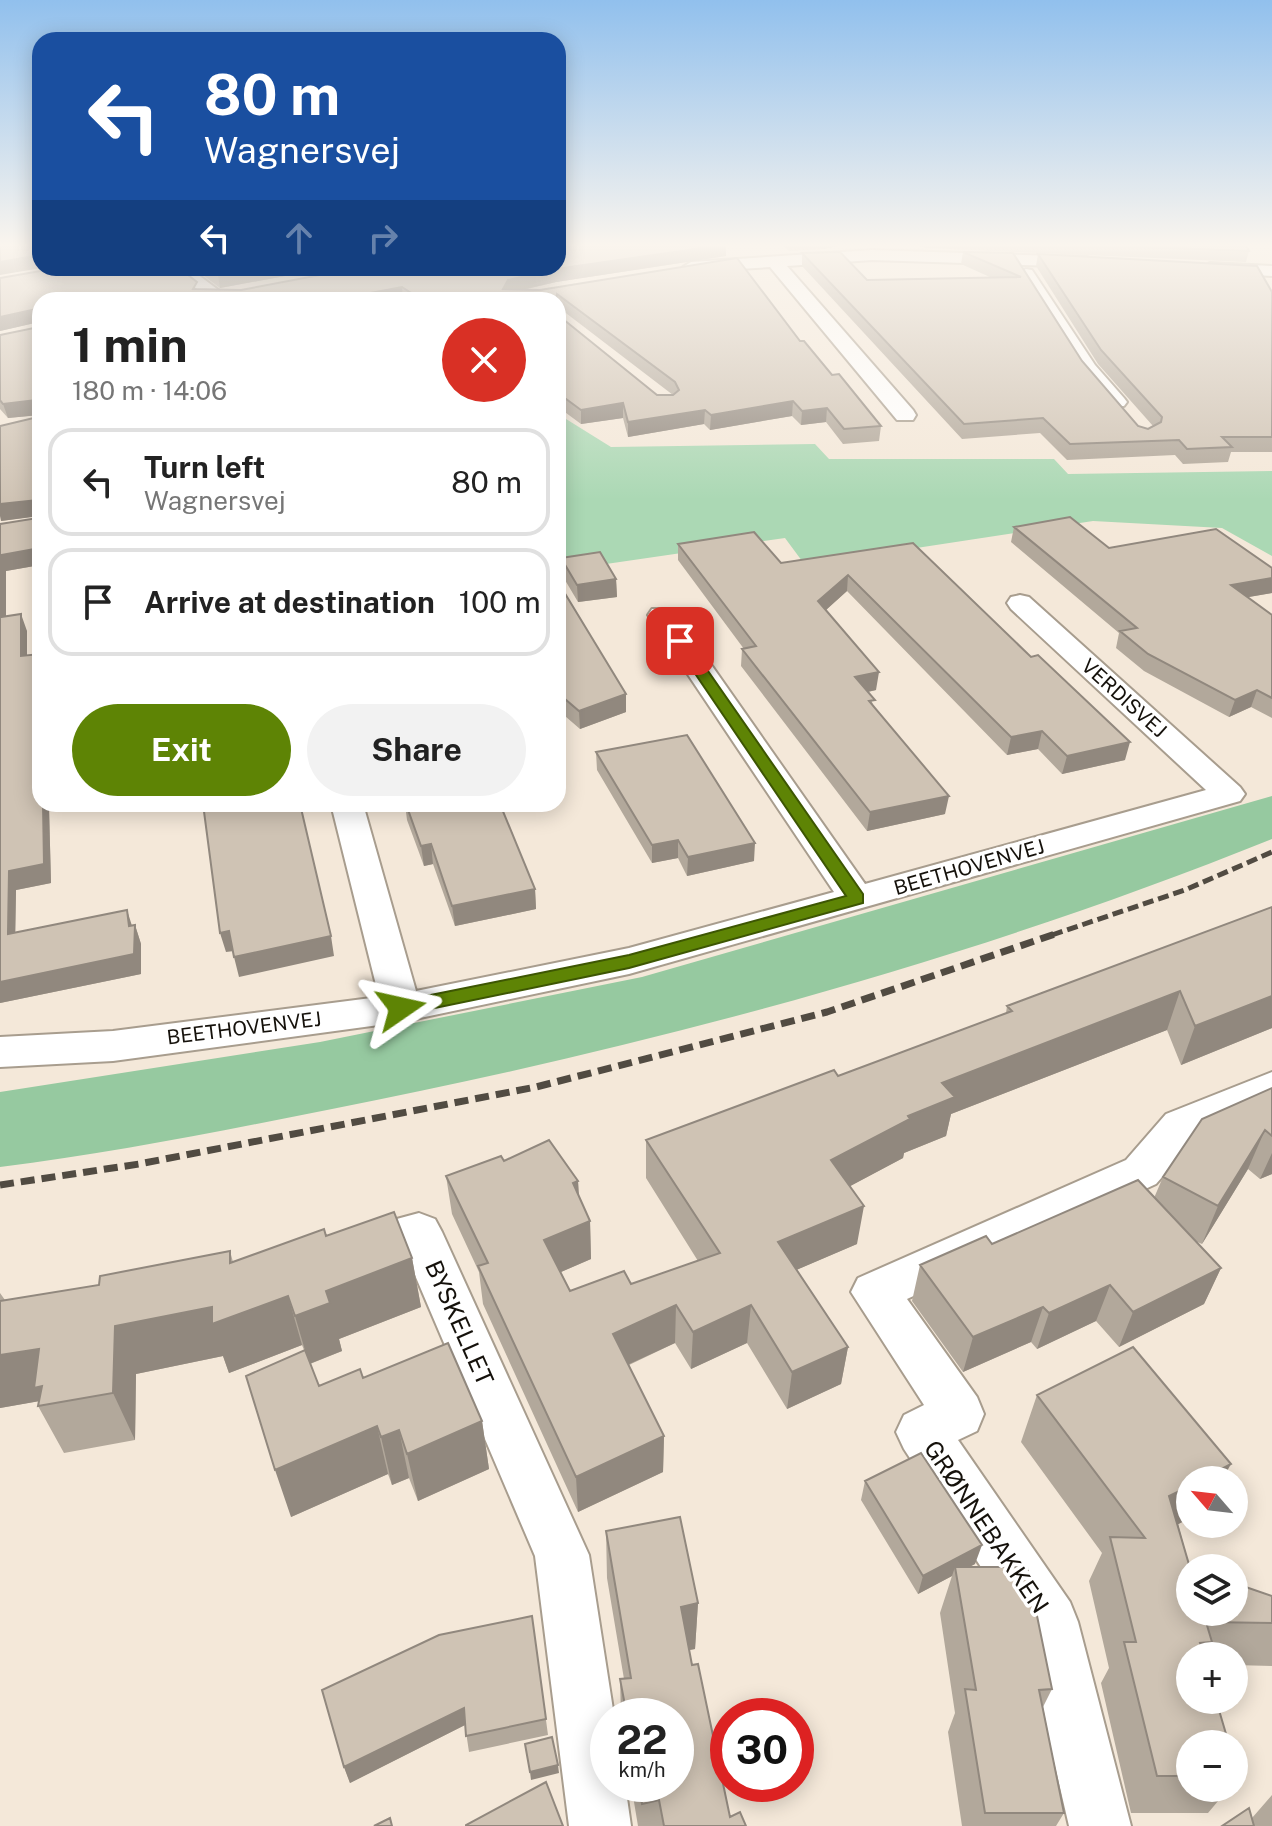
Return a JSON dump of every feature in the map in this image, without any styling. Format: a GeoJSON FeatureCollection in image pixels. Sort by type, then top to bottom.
{"type":"FeatureCollection","features":[{"type":"Feature","properties":{"kind":"street"},"geometry":{"type":"LineString","coordinates":[[833,330],[905,415]]}},
{"type":"Feature","properties":{"kind":"street"},"geometry":{"type":"LineString","coordinates":[[1064,330],[1088,369],[1129,416]]}},
{"type":"Feature","properties":{"kind":"street","name":"VERDISVEJ"},"geometry":{"type":"LineString","coordinates":[[1020,603],[1229,794]]}},
{"type":"Feature","properties":{"kind":"street"},"geometry":{"type":"LineString","coordinates":[[662,615],[857,899]]}},
{"type":"Feature","properties":{"kind":"street","name":"BEETHOVENVEJ"},"geometry":{"type":"LineString","coordinates":[[0,1052],[113,1046],[401,1008],[629,961],[1229,794]]}},
{"type":"Feature","properties":{"kind":"street"},"geometry":{"type":"LineString","coordinates":[[349,812],[401,1008]]}},
{"type":"Feature","properties":{"kind":"street","name":"GRØNNEBAKKEN"},"geometry":{"type":"LineString","coordinates":[[1100,1826],[1050,1622],[922,1432],[959,1414],[875,1292],[1141,1172],[1181,1126],[1272,1087]]}},
{"type":"Feature","properties":{"kind":"street","name":"BYSKELLET"},"geometry":{"type":"LineString","coordinates":[[314,1259],[419,1232],[562,1555],[600,1826]]}},
{"type":"Feature","properties":{"kind":"green space"},"geometry":{"type":"Polygon","coordinates":[[[566,419],[611,447],[815,444],[829,459],[1054,459],[1068,474],[1272,471],[1272,556],[1222,528],[1093,521],[805,565],[785,538],[566,570],[566,419]]]}},
{"type":"Feature","properties":{"kind":"green space"},"geometry":{"type":"Polygon","coordinates":[[[1272,796],[1272,839],[1042,924],[808,996],[690,1028],[452,1084],[167,1141],[0,1167],[0,1092],[320,1042],[642,977],[1272,796]]]}},
{"type":"Feature","properties":{"kind":"building"},"geometry":{"type":"Polygon","coordinates":[[[32,330],[32,400],[3,404],[0,400],[0,335],[32,330]]]}},
{"type":"Feature","properties":{"kind":"building"},"geometry":{"type":"Polygon","coordinates":[[[566,330],[577,330],[657,395],[673,395],[679,390],[675,382],[606,330],[792,330],[832,375],[839,374],[881,426],[844,429],[827,408],[802,411],[793,401],[711,415],[705,410],[628,422],[623,403],[581,410],[566,399],[566,330]]]}},
{"type":"Feature","properties":{"kind":"building"},"geometry":{"type":"Polygon","coordinates":[[[875,330],[1062,330],[1082,361],[1138,426],[1148,429],[1161,422],[1162,417],[1101,350],[1088,330],[1272,330],[1272,437],[1222,437],[1232,447],[1187,449],[1179,440],[1070,444],[1043,418],[964,424],[875,330]]]}},
{"type":"Feature","properties":{"kind":"building"},"geometry":{"type":"Polygon","coordinates":[[[32,418],[32,501],[0,504],[0,426],[32,418]]]}},
{"type":"Feature","properties":{"kind":"building"},"geometry":{"type":"Polygon","coordinates":[[[1070,517],[1109,548],[1216,529],[1272,568],[1272,578],[1231,585],[1272,615],[1272,698],[1257,690],[1235,700],[1148,654],[1120,631],[1137,628],[1014,527],[1070,517]]]}},
{"type":"Feature","properties":{"kind":"building"},"geometry":{"type":"Polygon","coordinates":[[[32,519],[32,549],[1,555],[1,617],[21,614],[21,656],[32,655],[32,812],[43,812],[44,864],[9,871],[8,934],[127,910],[129,926],[135,925],[134,954],[0,982],[0,524],[32,519]]]}},
{"type":"Feature","properties":{"kind":"building"},"geometry":{"type":"Polygon","coordinates":[[[754,532],[781,563],[913,543],[1031,657],[1038,655],[1130,742],[1067,756],[1042,731],[1011,737],[848,575],[818,601],[879,672],[855,677],[875,700],[869,701],[949,796],[870,812],[742,649],[756,646],[678,544],[754,532]]]}},
{"type":"Feature","properties":{"kind":"building"},"geometry":{"type":"Polygon","coordinates":[[[600,552],[616,579],[577,585],[566,566],[566,557],[600,552]]]}},
{"type":"Feature","properties":{"kind":"building"},"geometry":{"type":"Polygon","coordinates":[[[566,595],[626,694],[579,711],[566,700],[566,595]]]}},
{"type":"Feature","properties":{"kind":"building"},"geometry":{"type":"Polygon","coordinates":[[[687,735],[755,843],[688,857],[678,840],[652,845],[596,752],[687,735]]]}},
{"type":"Feature","properties":{"kind":"building"},"geometry":{"type":"Polygon","coordinates":[[[204,812],[302,812],[331,936],[234,957],[229,931],[220,933],[204,812]]]}},
{"type":"Feature","properties":{"kind":"building"},"geometry":{"type":"Polygon","coordinates":[[[409,812],[503,812],[535,889],[452,906],[431,844],[421,846],[409,812]]]}},
{"type":"Feature","properties":{"kind":"building"},"geometry":{"type":"Polygon","coordinates":[[[1272,907],[1272,996],[1195,1026],[1180,991],[942,1083],[955,1097],[908,1116],[910,1119],[831,1160],[864,1206],[778,1242],[848,1347],[792,1372],[751,1305],[693,1332],[676,1305],[613,1334],[664,1436],[576,1477],[478,1266],[488,1263],[446,1176],[501,1156],[504,1161],[549,1140],[578,1181],[573,1183],[590,1221],[544,1240],[570,1291],[624,1271],[631,1284],[720,1253],[646,1140],[834,1070],[838,1076],[1012,1011],[1007,1006],[1272,907]]]}},
{"type":"Feature","properties":{"kind":"building"},"geometry":{"type":"Polygon","coordinates":[[[1272,1088],[1272,1136],[1265,1130],[1218,1206],[1163,1177],[1202,1119],[1272,1088]]]}},
{"type":"Feature","properties":{"kind":"building"},"geometry":{"type":"Polygon","coordinates":[[[1138,1180],[1221,1268],[1133,1312],[1110,1285],[1049,1313],[1043,1307],[973,1337],[920,1265],[986,1236],[992,1244],[1138,1180]]]}},
{"type":"Feature","properties":{"kind":"building"},"geometry":{"type":"Polygon","coordinates":[[[394,1212],[412,1258],[326,1291],[330,1303],[295,1316],[288,1296],[212,1324],[212,1307],[115,1326],[113,1393],[38,1406],[42,1386],[34,1388],[39,1349],[0,1355],[0,1301],[99,1285],[100,1276],[230,1251],[230,1263],[324,1229],[326,1236],[394,1212]]]}},
{"type":"Feature","properties":{"kind":"building"},"geometry":{"type":"Polygon","coordinates":[[[448,1343],[482,1421],[407,1454],[399,1430],[381,1437],[377,1426],[275,1470],[246,1376],[305,1350],[319,1386],[360,1369],[363,1378],[448,1343]]]}},
{"type":"Feature","properties":{"kind":"building"},"geometry":{"type":"Polygon","coordinates":[[[1133,1347],[1231,1464],[1176,1466],[1176,1493],[1169,1496],[1176,1520],[1176,1538],[1181,1538],[1186,1554],[1176,1554],[1176,1626],[1207,1626],[1212,1642],[1176,1642],[1176,1714],[1220,1714],[1225,1730],[1176,1730],[1176,1776],[1157,1776],[1124,1642],[1136,1642],[1110,1537],[1145,1538],[1037,1395],[1133,1347]]]}},
{"type":"Feature","properties":{"kind":"building"},"geometry":{"type":"Polygon","coordinates":[[[921,1453],[982,1545],[923,1576],[865,1481],[921,1453]]]}},
{"type":"Feature","properties":{"kind":"building"},"geometry":{"type":"Polygon","coordinates":[[[680,1517],[698,1603],[681,1607],[692,1665],[698,1664],[710,1721],[710,1802],[727,1802],[730,1817],[740,1812],[746,1826],[664,1826],[659,1802],[694,1802],[694,1698],[624,1698],[620,1679],[631,1678],[606,1531],[680,1517]]]}},
{"type":"Feature","properties":{"kind":"building"},"geometry":{"type":"Polygon","coordinates":[[[955,1567],[1027,1567],[1052,1689],[1039,1690],[1064,1813],[985,1813],[965,1689],[976,1690],[955,1567]]]}},
{"type":"Feature","properties":{"kind":"building"},"geometry":{"type":"Polygon","coordinates":[[[1248,1588],[1272,1596],[1272,1623],[1248,1623],[1248,1588]]]}},
{"type":"Feature","properties":{"kind":"building"},"geometry":{"type":"Polygon","coordinates":[[[532,1616],[546,1719],[466,1736],[464,1708],[344,1767],[322,1690],[439,1635],[532,1616]]]}},
{"type":"Feature","properties":{"kind":"building"},"geometry":{"type":"Polygon","coordinates":[[[552,1737],[558,1765],[530,1772],[525,1744],[552,1737]]]}},
{"type":"Feature","properties":{"kind":"building"},"geometry":{"type":"Polygon","coordinates":[[[546,1782],[563,1826],[466,1826],[466,1825],[546,1782]]]}},
{"type":"Feature","properties":{"kind":"building"},"geometry":{"type":"Polygon","coordinates":[[[1249,1808],[1254,1826],[1222,1826],[1249,1808]]]}},
{"type":"Feature","properties":{"kind":"building"},"geometry":{"type":"Polygon","coordinates":[[[390,1818],[392,1826],[374,1826],[390,1818]]]}},
{"type":"Feature","properties":{"kind":"railway"},"geometry":{"type":"LineString","coordinates":[[1052,935],[1185,890],[1272,852]]}},
{"type":"Feature","properties":{"kind":"railway"},"geometry":{"type":"LineString","coordinates":[[0,1185],[139,1164],[536,1087],[827,1012],[1058,933]]}},
{"type":"Feature","properties":{"kind":"route"},"geometry":{"type":"LineString","coordinates":[[401,1008],[629,961],[857,899],[680,641]]}}]}
